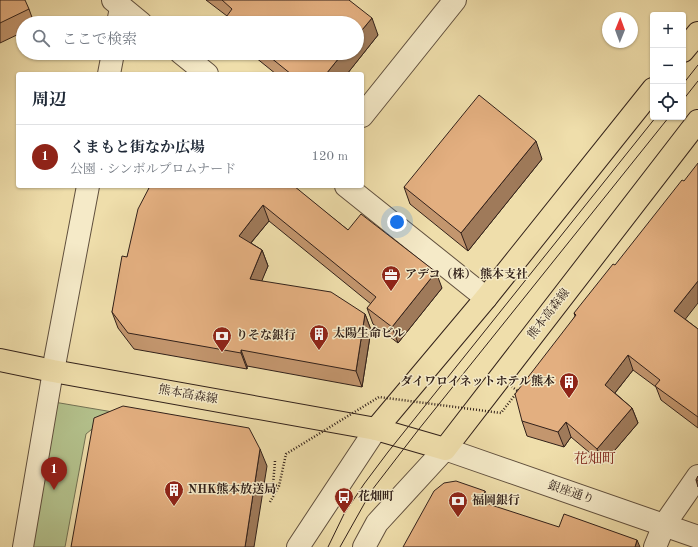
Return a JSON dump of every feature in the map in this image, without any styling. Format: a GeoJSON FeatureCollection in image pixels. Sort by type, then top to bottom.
{"type":"FeatureCollection","features":[{"type":"Feature","properties":{"kind":"main road"},"geometry":{"type":"LineString","coordinates":[[685,48],[698,32]]}},
{"type":"Feature","properties":{"kind":"main road"},"geometry":{"type":"LineString","coordinates":[[376,429],[486,298],[650,93]]}},
{"type":"Feature","properties":{"kind":"main road","name":"熊本高森線"},"geometry":{"type":"LineString","coordinates":[[0,360],[53,371],[376,429],[445,449],[698,122]]}},
{"type":"Feature","properties":{"kind":"street"},"geometry":{"type":"LineString","coordinates":[[364,114],[455,0]]}},
{"type":"Feature","properties":{"kind":"street"},"geometry":{"type":"LineString","coordinates":[[117,10],[129,16]]}},
{"type":"Feature","properties":{"kind":"street"},"geometry":{"type":"LineString","coordinates":[[109,72],[111,60]]}},
{"type":"Feature","properties":{"kind":"street"},"geometry":{"type":"LineString","coordinates":[[190,60],[205,72]]}},
{"type":"Feature","properties":{"kind":"street"},"geometry":{"type":"LineString","coordinates":[[23,547],[53,371],[88,188]]}},
{"type":"Feature","properties":{"kind":"street"},"geometry":{"type":"LineString","coordinates":[[348,188],[486,298]]}},
{"type":"Feature","properties":{"kind":"street"},"geometry":{"type":"LineString","coordinates":[[298,547],[376,429]]}},
{"type":"Feature","properties":{"kind":"street"},"geometry":{"type":"LineString","coordinates":[[364,547],[377,523],[445,449]]}},
{"type":"Feature","properties":{"kind":"street","name":"銀座通り"},"geometry":{"type":"LineString","coordinates":[[445,449],[698,536]]}},
{"type":"Feature","properties":{"kind":"street"},"geometry":{"type":"LineString","coordinates":[[655,547],[664,525],[698,476]]}},
{"type":"Feature","properties":{"kind":"path"},"geometry":{"type":"LineString","coordinates":[[270,502],[279,486],[286,454],[380,397],[501,413],[518,391],[512,387]]}},
{"type":"Feature","properties":{"kind":"path"},"geometry":{"type":"LineString","coordinates":[[275,461],[272,485],[279,486]]}},
{"type":"Feature","properties":{"kind":"green space"},"geometry":{"type":"Polygon","coordinates":[[[48,401],[113,412],[86,434],[65,547],[23,547],[48,401]]]}},
{"type":"Feature","properties":{"kind":"building"},"geometry":{"type":"Polygon","coordinates":[[[0,0],[25,0],[29,9],[0,23],[0,0]]]}},
{"type":"Feature","properties":{"kind":"building"},"geometry":{"type":"Polygon","coordinates":[[[222,0],[349,0],[372,18],[364,28],[364,16],[227,16],[232,9],[222,0]]]}},
{"type":"Feature","properties":{"kind":"building"},"geometry":{"type":"Polygon","coordinates":[[[274,60],[337,60],[328,72],[289,72],[274,60]]]}},
{"type":"Feature","properties":{"kind":"building"},"geometry":{"type":"Polygon","coordinates":[[[479,95],[536,141],[461,233],[404,187],[479,95]]]}},
{"type":"Feature","properties":{"kind":"building"},"geometry":{"type":"Polygon","coordinates":[[[698,163],[698,281],[674,311],[698,329],[698,417],[655,386],[660,380],[628,355],[605,385],[632,408],[597,449],[566,422],[558,432],[522,421],[515,394],[576,315],[574,313],[613,264],[615,265],[682,180],[684,181],[698,163]]]}},
{"type":"Feature","properties":{"kind":"building"},"geometry":{"type":"Polygon","coordinates":[[[149,188],[296,188],[348,230],[361,214],[436,272],[392,327],[367,308],[376,297],[263,205],[239,236],[262,250],[250,279],[331,292],[365,314],[356,371],[241,350],[241,353],[128,333],[112,312],[122,256],[127,257],[138,209],[149,188]]]}},
{"type":"Feature","properties":{"kind":"building","name":"NHK熊本放送局"},"geometry":{"type":"Polygon","coordinates":[[[123,406],[249,428],[260,449],[245,547],[71,547],[94,418],[123,406]]]}},
{"type":"Feature","properties":{"kind":"building"},"geometry":{"type":"Polygon","coordinates":[[[456,481],[485,491],[482,502],[559,527],[564,514],[637,540],[635,547],[403,547],[434,491],[444,483],[456,481]]]}},
{"type":"Feature","properties":{"kind":"tram line"},"geometry":{"type":"LineString","coordinates":[[686,80],[698,65]]}},
{"type":"Feature","properties":{"kind":"tram line"},"geometry":{"type":"LineString","coordinates":[[686,96],[698,81]]}},
{"type":"Feature","properties":{"kind":"tram line"},"geometry":{"type":"LineString","coordinates":[[328,547],[344,514],[388,452],[654,120]]}},
{"type":"Feature","properties":{"kind":"tram line"},"geometry":{"type":"LineString","coordinates":[[340,547],[372,490],[419,429],[667,120]]}},
{"type":"Feature","properties":{"kind":"place","name":"アデコ（株） 熊本支社"},"geometry":{"type":"Point","coordinates":[391,292]}},
{"type":"Feature","properties":{"kind":"place","name":"太陽生命ビル"},"geometry":{"type":"Point","coordinates":[319,351]}},
{"type":"Feature","properties":{"kind":"place","name":"りそな銀行"},"geometry":{"type":"Point","coordinates":[222,353]}},
{"type":"Feature","properties":{"kind":"place","name":"ダイワロイネットホテル熊本"},"geometry":{"type":"Point","coordinates":[569,399]}},
{"type":"Feature","properties":{"kind":"place","name":"くまもと街なか広場"},"geometry":{"type":"Point","coordinates":[54,490]}},
{"type":"Feature","properties":{"kind":"place","name":"NHK熊本放送局"},"geometry":{"type":"Point","coordinates":[174,507]}},
{"type":"Feature","properties":{"kind":"place","name":"花畑町"},"geometry":{"type":"Point","coordinates":[344,514]}},
{"type":"Feature","properties":{"kind":"place","name":"福岡銀行"},"geometry":{"type":"Point","coordinates":[458,518]}},
{"type":"Feature","properties":{"kind":"district","name":"花畑町"},"geometry":{"type":"Point","coordinates":[595,459]}}]}
